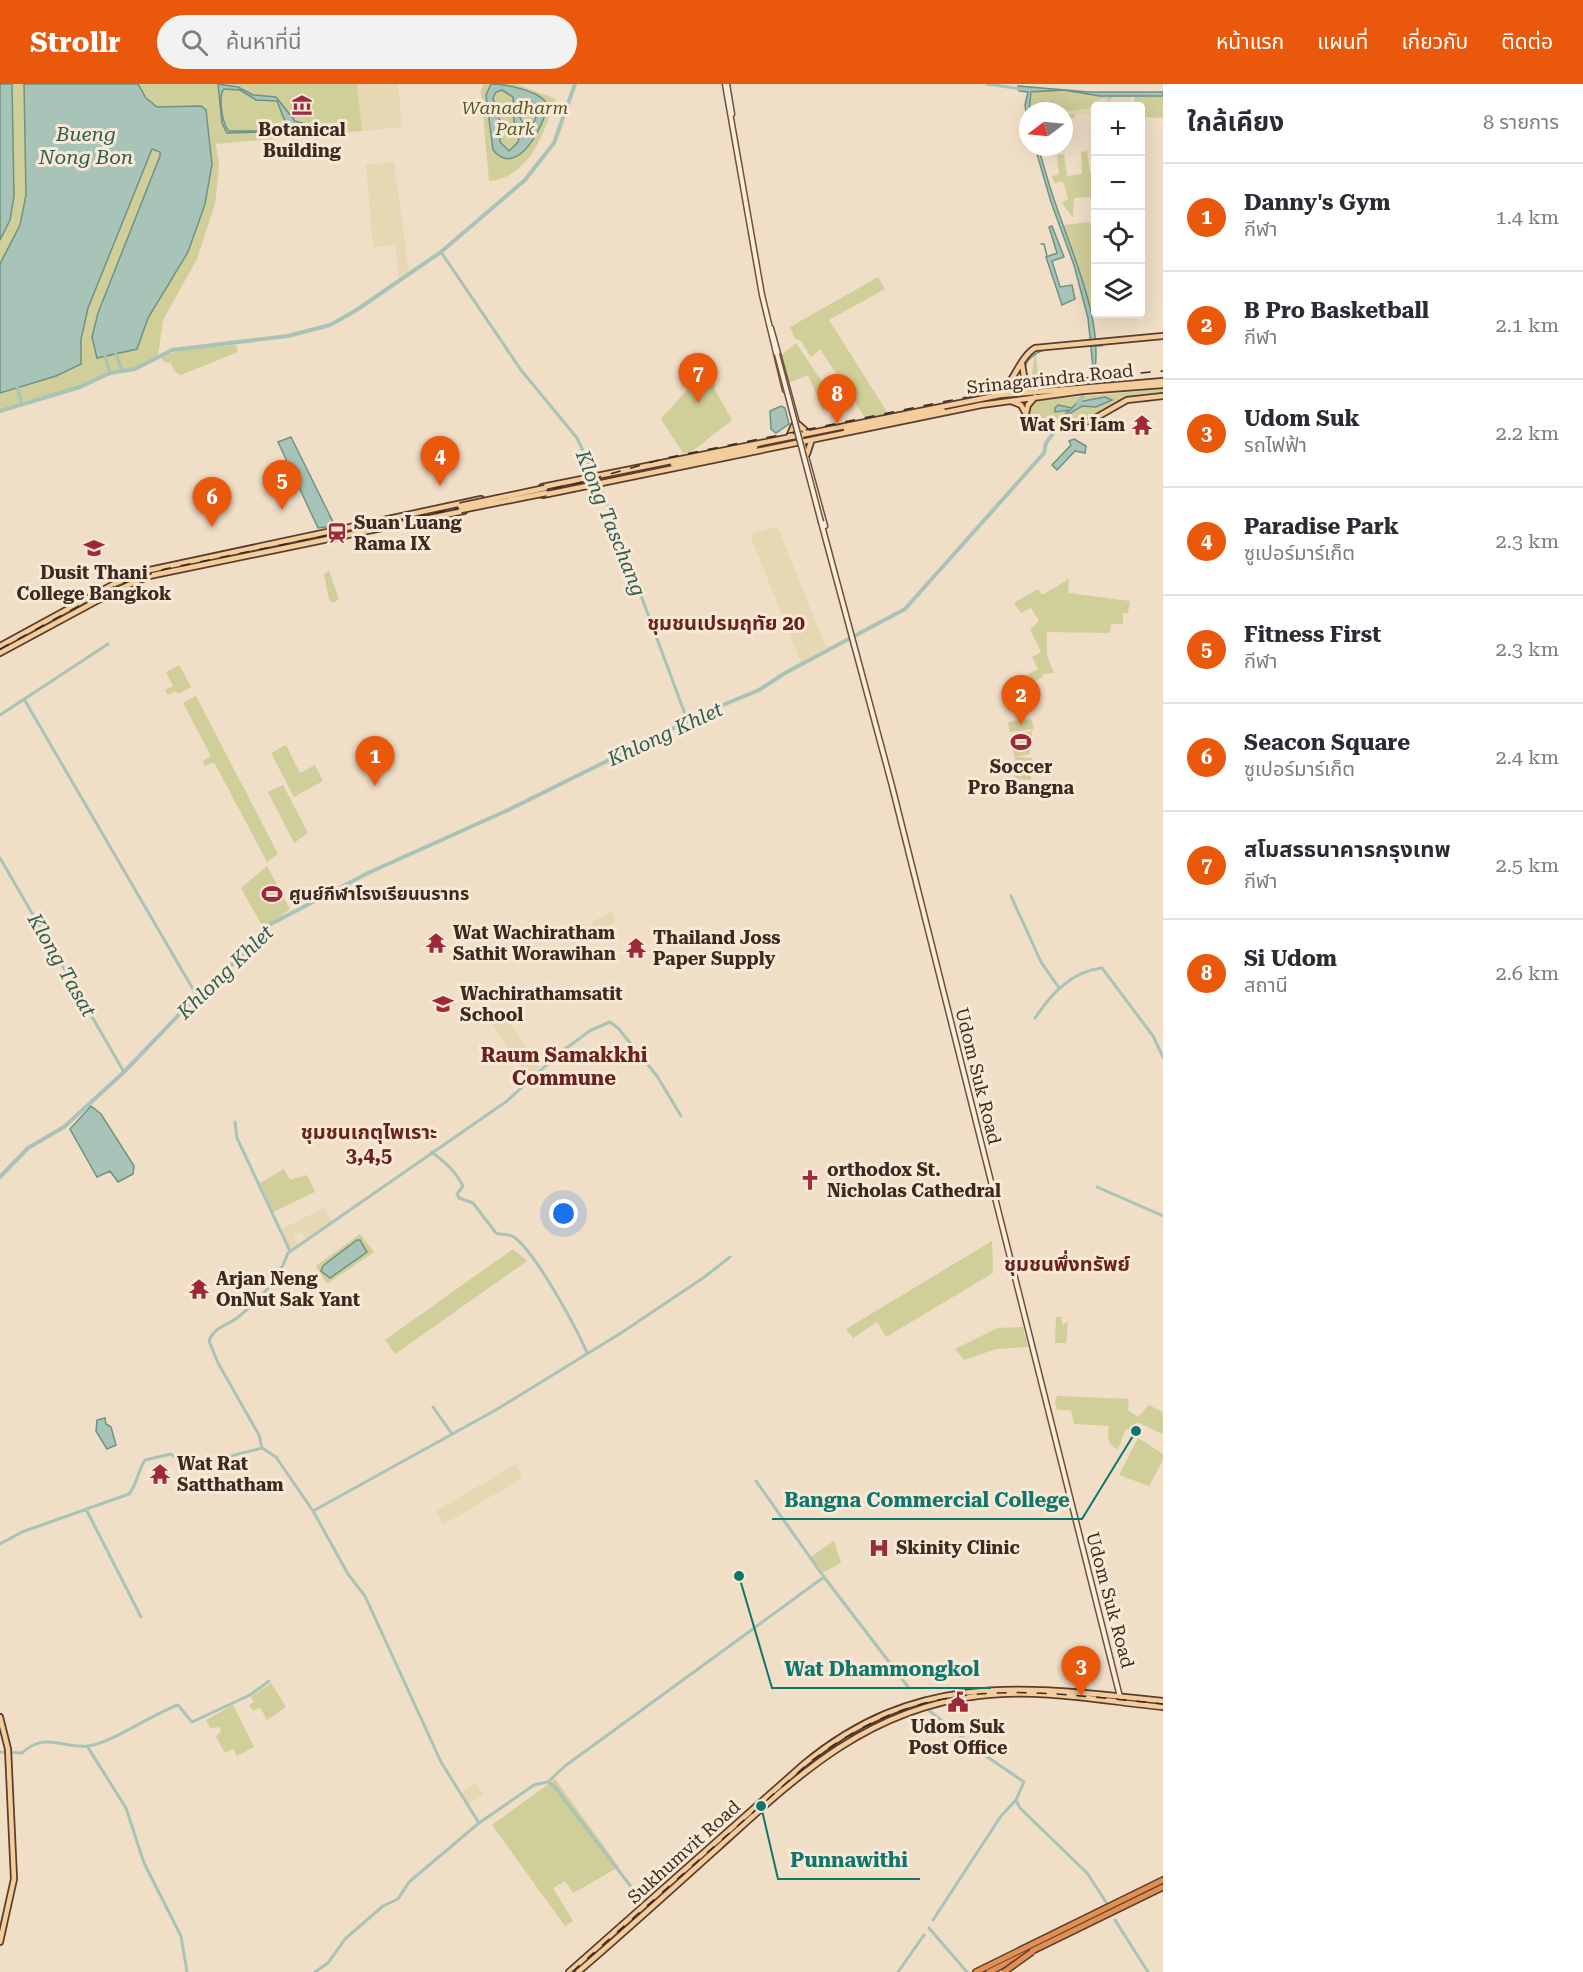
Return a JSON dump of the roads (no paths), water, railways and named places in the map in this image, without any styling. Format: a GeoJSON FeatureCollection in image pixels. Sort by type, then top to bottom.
{"type":"FeatureCollection","features":[{"type":"Feature","properties":{"kind":"highway"},"geometry":{"type":"LineString","coordinates":[[989,1972],[1163,1887]]}},
{"type":"Feature","properties":{"kind":"highway"},"geometry":{"type":"LineString","coordinates":[[978,1972],[1163,1887]]}},
{"type":"Feature","properties":{"kind":"highway"},"geometry":{"type":"LineString","coordinates":[[989,1972],[1163,1887]]}},
{"type":"Feature","properties":{"kind":"highway"},"geometry":{"type":"LineString","coordinates":[[1004,1972],[1032,1952]]}},
{"type":"Feature","properties":{"kind":"main road"},"geometry":{"type":"LineString","coordinates":[[726,84],[769,329],[794,416]]}},
{"type":"Feature","properties":{"kind":"main road"},"geometry":{"type":"LineString","coordinates":[[761,287],[794,416]]}},
{"type":"Feature","properties":{"kind":"main road"},"geometry":{"type":"LineString","coordinates":[[769,329],[774,344]]}},
{"type":"Feature","properties":{"kind":"main road"},"geometry":{"type":"LineString","coordinates":[[773,335],[774,344]]}},
{"type":"Feature","properties":{"kind":"main road"},"geometry":{"type":"LineString","coordinates":[[1000,395],[1011,384],[1022,362],[1035,348],[1163,336]]}},
{"type":"Feature","properties":{"kind":"main road","name":"Udom Suk Road"},"geometry":{"type":"LineString","coordinates":[[774,344],[852,633],[1120,1700]]}},
{"type":"Feature","properties":{"kind":"main road"},"geometry":{"type":"LineString","coordinates":[[1022,362],[1025,382],[1038,390]]}},
{"type":"Feature","properties":{"kind":"main road","name":"Srinagarindra Road"},"geometry":{"type":"LineString","coordinates":[[941,407],[846,428],[1036,396],[1163,383]]}},
{"type":"Feature","properties":{"kind":"main road","name":"Srinagarindra Road"},"geometry":{"type":"LineString","coordinates":[[0,646],[112,585],[145,571],[532,489],[1000,395],[1038,390],[1088,389]]}},
{"type":"Feature","properties":{"kind":"main road"},"geometry":{"type":"LineString","coordinates":[[1026,415],[1028,405],[1036,396]]}},
{"type":"Feature","properties":{"kind":"main road"},"geometry":{"type":"LineString","coordinates":[[1008,400],[1019,403],[1036,426],[1055,426],[1090,422],[1126,400],[1163,396]]}},
{"type":"Feature","properties":{"kind":"main road","name":"Srinagarindra Road"},"geometry":{"type":"LineString","coordinates":[[0,653],[115,591],[149,576],[775,449],[948,411]]}},
{"type":"Feature","properties":{"kind":"main road","name":"Udom Suk Road"},"geometry":{"type":"LineString","coordinates":[[794,416],[824,524],[824,533]]}},
{"type":"Feature","properties":{"kind":"main road"},"geometry":{"type":"LineString","coordinates":[[789,437],[796,425],[808,433]]}},
{"type":"Feature","properties":{"kind":"main road"},"geometry":{"type":"LineString","coordinates":[[827,429],[823,434],[829,437]]}},
{"type":"Feature","properties":{"kind":"main road"},"geometry":{"type":"LineString","coordinates":[[789,445],[804,453],[814,440]]}},
{"type":"Feature","properties":{"kind":"main road"},"geometry":{"type":"LineString","coordinates":[[772,441],[777,442],[775,449]]}},
{"type":"Feature","properties":{"kind":"main road","name":"Srinagarindra Road"},"geometry":{"type":"LineString","coordinates":[[653,465],[664,465],[755,448],[654,472]]}},
{"type":"Feature","properties":{"kind":"main road"},"geometry":{"type":"LineString","coordinates":[[545,491],[584,479]]}},
{"type":"Feature","properties":{"kind":"main road"},"geometry":{"type":"LineString","coordinates":[[425,512],[461,508],[545,491],[585,486]]}},
{"type":"Feature","properties":{"kind":"main road"},"geometry":{"type":"LineString","coordinates":[[532,489],[529,493],[534,497]]}},
{"type":"Feature","properties":{"kind":"main road"},"geometry":{"type":"LineString","coordinates":[[474,501],[479,504],[475,509]]}},
{"type":"Feature","properties":{"kind":"main road"},"geometry":{"type":"LineString","coordinates":[[428,518],[461,508]]}},
{"type":"Feature","properties":{"kind":"main road","name":"Sukhumvit Road"},"geometry":{"type":"LineString","coordinates":[[578,1972],[673,1883],[827,1746],[879,1717],[916,1703],[954,1694],[997,1688],[1041,1689],[1163,1707]]}},
{"type":"Feature","properties":{"kind":"main road","name":"Sukhumvit Road"},"geometry":{"type":"LineString","coordinates":[[568,1972],[802,1773],[830,1752],[877,1725],[918,1709],[967,1697],[1002,1694],[1163,1701]]}},
{"type":"Feature","properties":{"kind":"main road"},"geometry":{"type":"LineString","coordinates":[[916,1703],[918,1709]]}},
{"type":"Feature","properties":{"kind":"main road"},"geometry":{"type":"LineString","coordinates":[[0,1719],[7,1752],[14,1879],[0,1942]]}},
{"type":"Feature","properties":{"kind":"main road"},"geometry":{"type":"LineString","coordinates":[[827,1746],[830,1752]]}},
{"type":"Feature","properties":{"kind":"main road"},"geometry":{"type":"LineString","coordinates":[[0,1933],[12,1880],[7,1752]]}},
{"type":"Feature","properties":{"kind":"water","name":"Bueng Nong Bon"},"geometry":{"type":"Polygon","coordinates":[[[0,84],[12,84],[14,196],[10,220],[0,240],[0,84]]]}},
{"type":"Feature","properties":{"kind":"water","name":"Bueng Nong Bon"},"geometry":{"type":"Polygon","coordinates":[[[24,84],[138,84],[146,98],[157,107],[201,106],[206,110],[212,164],[205,204],[188,252],[148,318],[137,349],[97,358],[92,337],[98,313],[160,156],[160,152],[152,149],[88,308],[81,339],[81,364],[56,376],[0,393],[0,264],[20,225],[26,195],[24,84]]]}},
{"type":"Feature","properties":{"kind":"water"},"geometry":{"type":"Polygon","coordinates":[[[218,84],[238,87],[253,95],[276,97],[295,121],[306,124],[306,127],[263,132],[227,133],[222,123],[218,84]],[[224,89],[222,93],[223,116],[229,131],[263,131],[286,124],[277,101],[256,100],[240,90],[224,89]]]}},
{"type":"Feature","properties":{"kind":"water"},"geometry":{"type":"Polygon","coordinates":[[[491,84],[505,85],[531,92],[548,105],[546,114],[528,146],[512,158],[502,157],[493,150],[486,95],[491,84]],[[502,90],[496,92],[493,98],[500,121],[500,142],[509,151],[518,142],[520,134],[514,122],[513,97],[502,90]],[[521,100],[519,115],[529,127],[535,120],[539,107],[530,101],[521,100]]]}},
{"type":"Feature","properties":{"kind":"water"},"geometry":{"type":"Polygon","coordinates":[[[1018,86],[1089,92],[1163,92],[1163,96],[1100,96],[1063,90],[1031,92],[1030,102],[1026,102],[1028,92],[1019,91],[1018,86]]]}},
{"type":"Feature","properties":{"kind":"water"},"geometry":{"type":"Polygon","coordinates":[[[1038,156],[1041,156],[1091,313],[1096,340],[1096,363],[1092,384],[1088,384],[1093,368],[1088,318],[1074,265],[1051,202],[1038,156]]]}},
{"type":"Feature","properties":{"kind":"water"},"geometry":{"type":"Polygon","coordinates":[[[1052,226],[1064,257],[1052,261],[1060,287],[1072,285],[1075,299],[1062,305],[1046,257],[1057,253],[1049,227],[1052,226]]]}},
{"type":"Feature","properties":{"kind":"water"},"geometry":{"type":"Polygon","coordinates":[[[1105,397],[1112,400],[1096,407],[1082,406],[1061,419],[1070,410],[1055,412],[1058,405],[1072,408],[1078,402],[1105,397]]]}},
{"type":"Feature","properties":{"kind":"water"},"geometry":{"type":"Polygon","coordinates":[[[781,406],[785,408],[789,424],[776,433],[771,429],[770,411],[781,406]]]}},
{"type":"Feature","properties":{"kind":"water"},"geometry":{"type":"Polygon","coordinates":[[[291,437],[335,526],[318,528],[278,442],[291,437]]]}},
{"type":"Feature","properties":{"kind":"water"},"geometry":{"type":"Polygon","coordinates":[[[1074,439],[1086,446],[1085,453],[1075,451],[1057,470],[1052,465],[1071,445],[1069,441],[1074,439]]]}},
{"type":"Feature","properties":{"kind":"water"},"geometry":{"type":"Polygon","coordinates":[[[91,1106],[101,1114],[134,1166],[133,1174],[118,1182],[110,1171],[97,1177],[70,1129],[91,1106]]]}},
{"type":"Feature","properties":{"kind":"water"},"geometry":{"type":"Polygon","coordinates":[[[360,1240],[367,1252],[330,1278],[321,1271],[323,1266],[360,1240]]]}},
{"type":"Feature","properties":{"kind":"water"},"geometry":{"type":"Polygon","coordinates":[[[105,1418],[106,1424],[111,1427],[116,1445],[107,1449],[96,1431],[97,1420],[105,1418]]]}},
{"type":"Feature","properties":{"kind":"waterway"},"geometry":{"type":"LineString","coordinates":[[0,411],[80,387],[110,373],[135,369],[172,350],[288,336],[330,325],[355,311],[441,252],[525,180],[554,143],[575,84]]}},
{"type":"Feature","properties":{"kind":"waterway"},"geometry":{"type":"LineString","coordinates":[[987,84],[1021,89]]}},
{"type":"Feature","properties":{"kind":"waterway"},"geometry":{"type":"LineString","coordinates":[[1041,244],[1044,244],[1047,256]]}},
{"type":"Feature","properties":{"kind":"waterway","name":"Klong Taschang"},"geometry":{"type":"LineString","coordinates":[[441,252],[521,370],[577,438],[604,496],[688,722]]}},
{"type":"Feature","properties":{"kind":"waterway"},"geometry":{"type":"LineString","coordinates":[[1025,367],[1037,353],[1047,349],[1102,346]]}},
{"type":"Feature","properties":{"kind":"waterway"},"geometry":{"type":"LineString","coordinates":[[116,354],[122,370]]}},
{"type":"Feature","properties":{"kind":"waterway"},"geometry":{"type":"LineString","coordinates":[[105,356],[110,373]]}},
{"type":"Feature","properties":{"kind":"waterway"},"geometry":{"type":"LineString","coordinates":[[1026,372],[1028,382]]}},
{"type":"Feature","properties":{"kind":"waterway","name":"Khlong Khlet"},"geometry":{"type":"LineString","coordinates":[[1078,405],[1091,380]]}},
{"type":"Feature","properties":{"kind":"waterway"},"geometry":{"type":"LineString","coordinates":[[1034,386],[1089,382]]}},
{"type":"Feature","properties":{"kind":"waterway"},"geometry":{"type":"LineString","coordinates":[[17,387],[22,404]]}},
{"type":"Feature","properties":{"kind":"waterway","name":"Khlong Khlet"},"geometry":{"type":"LineString","coordinates":[[0,1177],[28,1148],[64,1127],[124,1072],[193,1000],[247,951],[269,925],[368,873],[506,811],[706,712],[759,690],[785,673],[905,609],[1044,453],[1046,443],[1066,416]]}},
{"type":"Feature","properties":{"kind":"waterway"},"geometry":{"type":"LineString","coordinates":[[0,715],[108,644]]}},
{"type":"Feature","properties":{"kind":"waterway"},"geometry":{"type":"LineString","coordinates":[[24,699],[197,996]]}},
{"type":"Feature","properties":{"kind":"waterway","name":"Klong Tasat"},"geometry":{"type":"LineString","coordinates":[[0,858],[124,1072]]}},
{"type":"Feature","properties":{"kind":"waterway"},"geometry":{"type":"LineString","coordinates":[[1011,896],[1041,962],[1059,988]]}},
{"type":"Feature","properties":{"kind":"waterway"},"geometry":{"type":"LineString","coordinates":[[1035,1018],[1063,985],[1081,974],[1102,968],[1153,1036],[1163,1057]]}},
{"type":"Feature","properties":{"kind":"waterway"},"geometry":{"type":"LineString","coordinates":[[0,1544],[22,1532],[129,1494],[145,1460],[171,1454],[189,1467],[262,1448],[259,1435],[218,1363],[209,1341],[211,1336],[237,1318],[260,1297],[274,1281],[288,1253],[507,1101],[561,1052],[591,1030],[610,1022],[618,1028],[657,1076],[681,1116]]}},
{"type":"Feature","properties":{"kind":"waterway"},"geometry":{"type":"LineString","coordinates":[[235,1122],[237,1138],[290,1251]]}},
{"type":"Feature","properties":{"kind":"waterway"},"geometry":{"type":"LineString","coordinates":[[432,1152],[452,1170],[463,1186],[457,1194],[459,1198],[473,1203],[496,1233],[514,1237],[533,1258],[565,1309],[587,1353]]}},
{"type":"Feature","properties":{"kind":"waterway"},"geometry":{"type":"LineString","coordinates":[[1097,1187],[1163,1216]]}},
{"type":"Feature","properties":{"kind":"waterway"},"geometry":{"type":"LineString","coordinates":[[313,1511],[494,1411],[621,1333],[730,1257]]}},
{"type":"Feature","properties":{"kind":"waterway"},"geometry":{"type":"LineString","coordinates":[[433,1407],[452,1434]]}},
{"type":"Feature","properties":{"kind":"waterway"},"geometry":{"type":"LineString","coordinates":[[262,1448],[276,1457],[313,1511],[348,1574],[365,1596],[441,1762],[479,1823]]}},
{"type":"Feature","properties":{"kind":"waterway"},"geometry":{"type":"LineString","coordinates":[[756,1481],[824,1577],[909,1688]]}},
{"type":"Feature","properties":{"kind":"waterway"},"geometry":{"type":"LineString","coordinates":[[86,1509],[141,1617]]}},
{"type":"Feature","properties":{"kind":"waterway"},"geometry":{"type":"LineString","coordinates":[[315,1972],[328,1963],[345,1939],[383,1906],[398,1899],[409,1882],[479,1823],[534,1785],[548,1782],[565,1766],[824,1577]]}},
{"type":"Feature","properties":{"kind":"waterway"},"geometry":{"type":"LineString","coordinates":[[0,1752],[22,1753],[39,1743],[47,1742],[79,1746],[98,1744],[178,1705],[192,1722],[250,1695],[269,1681]]}},
{"type":"Feature","properties":{"kind":"waterway"},"geometry":{"type":"LineString","coordinates":[[926,1708],[986,1756],[1024,1782],[1016,1800],[1020,1808],[1087,1873],[1108,1905]]}},
{"type":"Feature","properties":{"kind":"waterway"},"geometry":{"type":"LineString","coordinates":[[87,1746],[126,1808],[144,1863],[181,1936],[187,1972]]}},
{"type":"Feature","properties":{"kind":"waterway"},"geometry":{"type":"LineString","coordinates":[[548,1782],[554,1786],[642,1901]]}},
{"type":"Feature","properties":{"kind":"waterway"},"geometry":{"type":"LineString","coordinates":[[933,1920],[1001,1816],[1015,1801]]}},
{"type":"Feature","properties":{"kind":"waterway"},"geometry":{"type":"LineString","coordinates":[[1115,1920],[1148,1972]]}},
{"type":"Feature","properties":{"kind":"waterway"},"geometry":{"type":"LineString","coordinates":[[929,1928],[967,1972]]}},
{"type":"Feature","properties":{"kind":"waterway"},"geometry":{"type":"LineString","coordinates":[[898,1972],[924,1935]]}},
{"type":"Feature","properties":{"kind":"tunnel"},"geometry":{"type":"LineString","coordinates":[[791,442],[846,430]]}},
{"type":"Feature","properties":{"kind":"tunnel"},"geometry":{"type":"LineString","coordinates":[[755,447],[794,439]]}},
{"type":"Feature","properties":{"kind":"railway"},"geometry":{"type":"LineString","coordinates":[[0,649],[117,585],[165,569],[575,484],[666,458],[1041,382],[1163,371]]}},
{"type":"Feature","properties":{"kind":"railway"},"geometry":{"type":"LineString","coordinates":[[572,1972],[810,1762],[853,1733],[895,1713],[937,1700],[979,1694],[1067,1695],[1163,1704]]}},
{"type":"Feature","properties":{"kind":"place","name":"Botanical Building"},"geometry":{"type":"Point","coordinates":[302,105]}},
{"type":"Feature","properties":{"kind":"place","name":"สโมสรธนาคารกรุงเทพ"},"geometry":{"type":"Point","coordinates":[698,403]}},
{"type":"Feature","properties":{"kind":"place","name":"Si Udom"},"geometry":{"type":"Point","coordinates":[837,424]}},
{"type":"Feature","properties":{"kind":"place","name":"Wat Sri Iam"},"geometry":{"type":"Point","coordinates":[1142,425]}},
{"type":"Feature","properties":{"kind":"place","name":"Paradise Park"},"geometry":{"type":"Point","coordinates":[440,486]}},
{"type":"Feature","properties":{"kind":"place","name":"Fitness First"},"geometry":{"type":"Point","coordinates":[282,510]}},
{"type":"Feature","properties":{"kind":"place","name":"Seacon Square"},"geometry":{"type":"Point","coordinates":[212,527]}},
{"type":"Feature","properties":{"kind":"place","name":"Suan Luang Rama IX"},"geometry":{"type":"Point","coordinates":[337,533]}},
{"type":"Feature","properties":{"kind":"place","name":"Dusit Thani College Bangkok"},"geometry":{"type":"Point","coordinates":[94,548]}},
{"type":"Feature","properties":{"kind":"place","name":"B Pro Basketball"},"geometry":{"type":"Point","coordinates":[1021,725]}},
{"type":"Feature","properties":{"kind":"place","name":"Soccer Pro Bangna"},"geometry":{"type":"Point","coordinates":[1021,742]}},
{"type":"Feature","properties":{"kind":"place","name":"Danny's Gym"},"geometry":{"type":"Point","coordinates":[375,786]}},
{"type":"Feature","properties":{"kind":"place","name":"ศูนย์กีฬาโรงเรียนนราทร"},"geometry":{"type":"Point","coordinates":[272,894]}},
{"type":"Feature","properties":{"kind":"place","name":"Wat Wachiratham Sathit Worawihan"},"geometry":{"type":"Point","coordinates":[436,943]}},
{"type":"Feature","properties":{"kind":"place","name":"Thailand Joss Paper Supply"},"geometry":{"type":"Point","coordinates":[636,948]}},
{"type":"Feature","properties":{"kind":"place","name":"Wachirathamsatit School"},"geometry":{"type":"Point","coordinates":[443,1004]}},
{"type":"Feature","properties":{"kind":"place","name":"orthodox St. Nicholas Cathedral"},"geometry":{"type":"Point","coordinates":[810,1180]}},
{"type":"Feature","properties":{"kind":"place","name":"Arjan Neng OnNut Sak Yant"},"geometry":{"type":"Point","coordinates":[199,1289]}},
{"type":"Feature","properties":{"kind":"place","name":"Bangna Commercial College"},"geometry":{"type":"Point","coordinates":[1136,1431]}},
{"type":"Feature","properties":{"kind":"place","name":"Wat Rat Satthatham"},"geometry":{"type":"Point","coordinates":[160,1474]}},
{"type":"Feature","properties":{"kind":"place","name":"Skinity Clinic"},"geometry":{"type":"Point","coordinates":[879,1548]}},
{"type":"Feature","properties":{"kind":"place","name":"Wat Dhammongkol"},"geometry":{"type":"Point","coordinates":[739,1576]}},
{"type":"Feature","properties":{"kind":"place","name":"Udom Suk"},"geometry":{"type":"Point","coordinates":[1081,1696]}},
{"type":"Feature","properties":{"kind":"place","name":"Udom Suk Post Office"},"geometry":{"type":"Point","coordinates":[958,1702]}},
{"type":"Feature","properties":{"kind":"place","name":"Punnawithi"},"geometry":{"type":"Point","coordinates":[761,1806]}},
{"type":"Feature","properties":{"kind":"district","name":"ชุมชนเปรมฤทัย 20"},"geometry":{"type":"Point","coordinates":[726,623]}},
{"type":"Feature","properties":{"kind":"district","name":"Raum Samakkhi Commune"},"geometry":{"type":"Point","coordinates":[564,1066]}},
{"type":"Feature","properties":{"kind":"district","name":"ชุมชนเกตุไพเราะ 3,4,5"},"geometry":{"type":"Point","coordinates":[369,1144]}},
{"type":"Feature","properties":{"kind":"district","name":"ชุมชนพึ่งทรัพย์"},"geometry":{"type":"Point","coordinates":[1067,1264]}},
{"type":"Feature","properties":{"kind":"park label","name":"Wanadharm Park"},"geometry":{"type":"Point","coordinates":[515,118]}}]}
